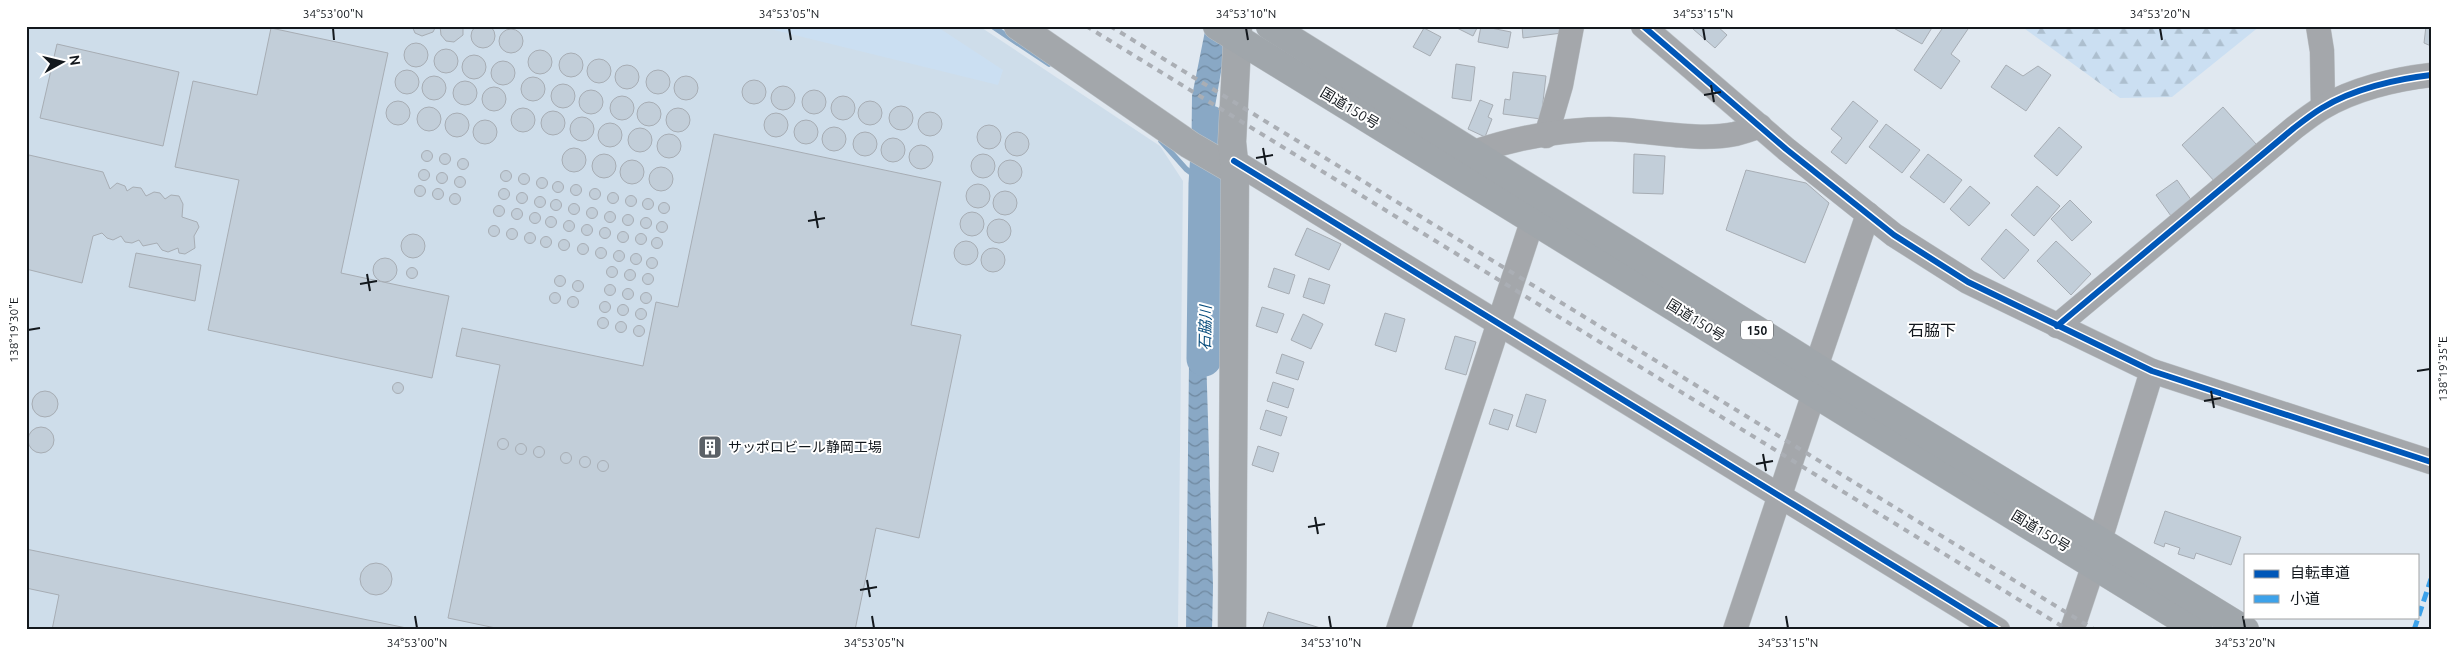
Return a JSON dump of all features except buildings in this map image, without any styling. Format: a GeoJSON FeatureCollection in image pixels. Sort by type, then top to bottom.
{"type":"FeatureCollection","features":[{"type":"Feature","properties":{"kind":"highway","name":"国道150号"},"geometry":{"type":"LineString","coordinates":[[1270,26],[1474,152],[1815,380]]}},
{"type":"Feature","properties":{"kind":"highway","name":"国道150号"},"geometry":{"type":"LineString","coordinates":[[1231,32],[1533,220],[1815,380],[2097,552],[2245,630]]}},
{"type":"Feature","properties":{"kind":"highway","name":"国道150号"},"geometry":{"type":"LineString","coordinates":[[2097,552],[2199,630]]}},
{"type":"Feature","properties":{"kind":"street"},"geometry":{"type":"LineString","coordinates":[[1018,26],[1190,145],[1234,166],[1498,322],[1998,630]]}},
{"type":"Feature","properties":{"kind":"street"},"geometry":{"type":"LineString","coordinates":[[1546,136],[1561,84],[1572,26]]}},
{"type":"Feature","properties":{"kind":"street"},"geometry":{"type":"LineString","coordinates":[[1643,26],[1760,126],[1894,235],[1968,282],[2152,370],[2431,462]]}},
{"type":"Feature","properties":{"kind":"street"},"geometry":{"type":"LineString","coordinates":[[2318,26],[2322,51],[2323,107]]}},
{"type":"Feature","properties":{"kind":"street"},"geometry":{"type":"LineString","coordinates":[[1231,32],[1234,166],[1232,630]]}},
{"type":"Feature","properties":{"kind":"street"},"geometry":{"type":"LineString","coordinates":[[2057,326],[2294,128],[2323,107],[2348,95],[2415,77],[2431,75]]}},
{"type":"Feature","properties":{"kind":"street"},"geometry":{"type":"LineString","coordinates":[[1474,152],[1505,142],[1608,129],[1708,136],[1734,135],[1760,126]]}},
{"type":"Feature","properties":{"kind":"street"},"geometry":{"type":"LineString","coordinates":[[1735,630],[1868,214]]}},
{"type":"Feature","properties":{"kind":"street"},"geometry":{"type":"LineString","coordinates":[[1398,630],[1533,220]]}},
{"type":"Feature","properties":{"kind":"street"},"geometry":{"type":"LineString","coordinates":[[2072,630],[2152,370]]}},
{"type":"Feature","properties":{"kind":"shaded area","name":"サッポロビール静岡工場"},"geometry":{"type":"Polygon","coordinates":[[[26,26],[979,26],[1160,146],[1183,181],[1178,630],[26,630],[26,26]]]}},
{"type":"Feature","properties":{"kind":"green space"},"geometry":{"type":"Polygon","coordinates":[[[758,26],[936,26],[1003,70],[998,85],[758,26]]]}},
{"type":"Feature","properties":{"kind":"green space"},"geometry":{"type":"Polygon","coordinates":[[[2021,26],[2260,26],[2172,97],[2120,98],[2021,26]]]}},
{"type":"Feature","properties":{"kind":"water"},"geometry":{"type":"Polygon","coordinates":[[[1206,26],[1229,26],[1201,187],[1213,586],[1212,630],[1186,630],[1192,96],[1206,26]]]}},
{"type":"Feature","properties":{"kind":"waterway"},"geometry":{"type":"LineString","coordinates":[[992,26],[1049,64]]}},
{"type":"Feature","properties":{"kind":"waterway","name":"石脇川"},"geometry":{"type":"LineString","coordinates":[[1204,359],[1206,184],[1210,123]]}},
{"type":"Feature","properties":{"kind":"waterway"},"geometry":{"type":"LineString","coordinates":[[1161,141],[1186,169],[1206,184]]}},
{"type":"Feature","properties":{"kind":"railway"},"geometry":{"type":"LineString","coordinates":[[1086,26],[2068,630]]}},
{"type":"Feature","properties":{"kind":"railway"},"geometry":{"type":"LineString","coordinates":[[1110,26],[2095,630]]}},
{"type":"Feature","properties":{"kind":"marked path"},"geometry":{"type":"LineString","coordinates":[[2420,612],[2431,579]]}},
{"type":"Feature","properties":{"kind":"marked path"},"geometry":{"type":"LineString","coordinates":[[2414,630],[2418,618]]}},
{"type":"Feature","properties":{"kind":"cycle path"},"geometry":{"type":"LineString","coordinates":[[1643,26],[1786,149],[1894,235],[1968,282],[2152,371],[2431,462]]}},
{"type":"Feature","properties":{"kind":"cycle path"},"geometry":{"type":"LineString","coordinates":[[2057,326],[2294,128],[2315,113],[2334,101],[2361,90],[2389,82],[2431,75]]}},
{"type":"Feature","properties":{"kind":"cycle path"},"geometry":{"type":"LineString","coordinates":[[1234,161],[1998,630]]}},
{"type":"Feature","properties":{"kind":"place","name":"サッポロビール静岡工場"},"geometry":{"type":"Point","coordinates":[710,447]}},
{"type":"Feature","properties":{"kind":"district","name":"石脇下"},"geometry":{"type":"Point","coordinates":[1932,330]}}]}
